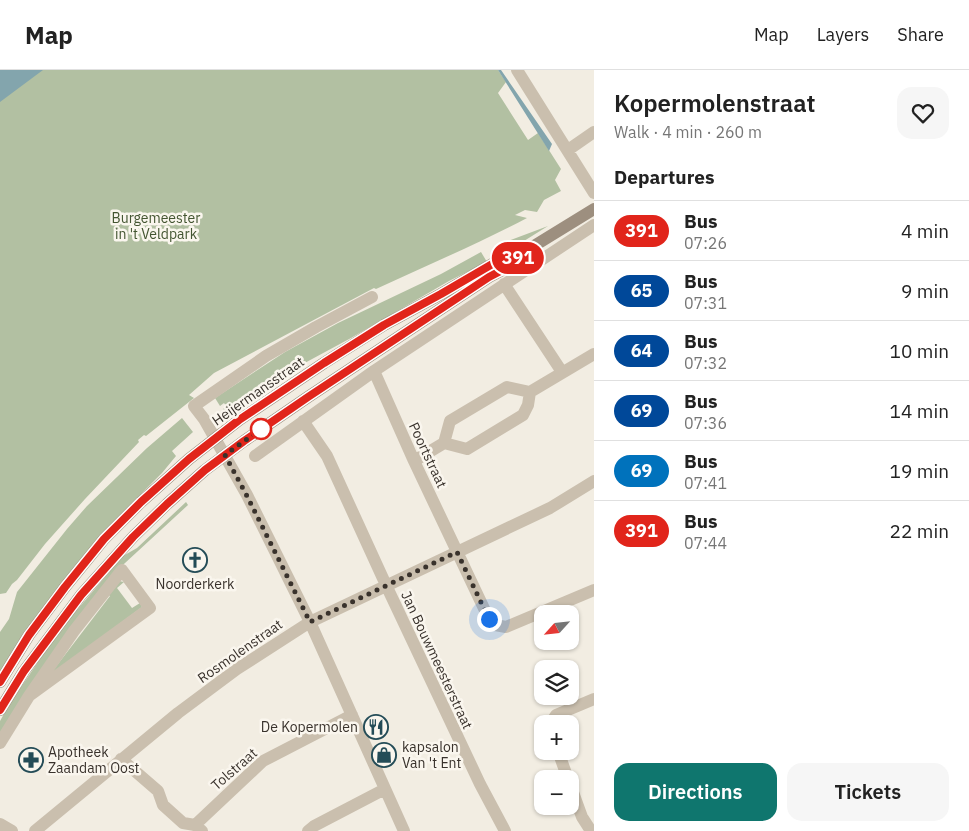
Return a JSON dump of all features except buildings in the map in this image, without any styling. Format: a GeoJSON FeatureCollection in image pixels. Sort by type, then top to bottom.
{"type":"FeatureCollection","features":[{"type":"Feature","properties":{"kind":"main road","name":"Heijermansstraat"},"geometry":{"type":"LineString","coordinates":[[0,710],[24,671],[81,595],[133,537],[205,470],[308,397],[489,277],[510,266],[524,252],[594,209]]}},
{"type":"Feature","properties":{"kind":"main road","name":"Heijermansstraat"},"geometry":{"type":"LineString","coordinates":[[0,682],[29,635],[104,539],[157,487],[215,439],[239,420],[384,325],[506,256],[524,252]]}},
{"type":"Feature","properties":{"kind":"street"},"geometry":{"type":"LineString","coordinates":[[517,70],[594,193]]}},
{"type":"Feature","properties":{"kind":"street"},"geometry":{"type":"LineString","coordinates":[[568,150],[594,132]]}},
{"type":"Feature","properties":{"kind":"street"},"geometry":{"type":"LineString","coordinates":[[255,456],[374,371],[594,225]]}},
{"type":"Feature","properties":{"kind":"street"},"geometry":{"type":"LineString","coordinates":[[504,284],[562,372]]}},
{"type":"Feature","properties":{"kind":"street","name":"Heijermansstraat"},"geometry":{"type":"LineString","coordinates":[[215,439],[194,406],[266,356],[372,297]]}},
{"type":"Feature","properties":{"kind":"street"},"geometry":{"type":"LineString","coordinates":[[414,461],[444,443],[450,421],[507,387],[530,392],[594,351]]}},
{"type":"Feature","properties":{"kind":"street","name":"Poortstraat"},"geometry":{"type":"LineString","coordinates":[[374,371],[457,552],[489,619],[495,625],[506,627],[594,590]]}},
{"type":"Feature","properties":{"kind":"street"},"geometry":{"type":"LineString","coordinates":[[444,443],[466,449],[523,416],[528,405],[530,392]]}},
{"type":"Feature","properties":{"kind":"street","name":"Jan Bouwmeesterstraat"},"geometry":{"type":"LineString","coordinates":[[303,421],[327,456],[480,784],[505,831]]}},
{"type":"Feature","properties":{"kind":"street"},"geometry":{"type":"LineString","coordinates":[[215,439],[247,496],[310,622],[404,831]]}},
{"type":"Feature","properties":{"kind":"street","name":"Rosmolenstraat"},"geometry":{"type":"LineString","coordinates":[[35,831],[121,759],[234,671],[310,622],[550,508],[594,481]]}},
{"type":"Feature","properties":{"kind":"street"},"geometry":{"type":"LineString","coordinates":[[0,743],[29,696],[74,631],[122,570],[150,608],[29,696]]}},
{"type":"Feature","properties":{"kind":"street"},"geometry":{"type":"LineString","coordinates":[[556,715],[594,699]]}},
{"type":"Feature","properties":{"kind":"street","name":"Tolstraat"},"geometry":{"type":"LineString","coordinates":[[198,828],[263,760],[352,715]]}},
{"type":"Feature","properties":{"kind":"street"},"geometry":{"type":"LineString","coordinates":[[121,759],[158,791],[163,805],[183,824],[198,828]]}},
{"type":"Feature","properties":{"kind":"street"},"geometry":{"type":"LineString","coordinates":[[313,829],[385,789]]}},
{"type":"Feature","properties":{"kind":"street"},"geometry":{"type":"LineString","coordinates":[[579,809],[591,831]]}},
{"type":"Feature","properties":{"kind":"street"},"geometry":{"type":"LineString","coordinates":[[0,824],[12,831]]}},
{"type":"Feature","properties":{"kind":"green space","name":"Burgemeester in 't Veldpark"},"geometry":{"type":"Polygon","coordinates":[[[0,70],[498,70],[506,82],[498,93],[528,140],[538,133],[561,169],[555,180],[561,191],[544,200],[537,212],[525,210],[515,215],[527,218],[452,255],[376,289],[374,288],[214,373],[189,395],[194,398],[146,436],[144,435],[138,440],[139,442],[45,544],[6,593],[0,594],[0,70]]]}},
{"type":"Feature","properties":{"kind":"green space"},"geometry":{"type":"Polygon","coordinates":[[[548,226],[500,256],[495,246],[548,226]]]}},
{"type":"Feature","properties":{"kind":"green space"},"geometry":{"type":"Polygon","coordinates":[[[481,252],[487,262],[449,281],[301,365],[228,416],[223,409],[227,407],[224,403],[220,406],[215,398],[285,352],[338,323],[441,274],[481,252]]]}},
{"type":"Feature","properties":{"kind":"green space"},"geometry":{"type":"Polygon","coordinates":[[[182,418],[193,432],[172,451],[176,456],[162,473],[116,519],[0,675],[0,632],[9,619],[17,592],[87,506],[147,448],[182,418]]]}},
{"type":"Feature","properties":{"kind":"green space"},"geometry":{"type":"Polygon","coordinates":[[[186,502],[188,505],[112,575],[0,736],[0,721],[9,705],[65,624],[123,556],[137,548],[186,502]]]}},
{"type":"Feature","properties":{"kind":"green space"},"geometry":{"type":"Polygon","coordinates":[[[119,581],[124,582],[117,588],[132,608],[140,603],[142,607],[48,677],[110,596],[106,593],[119,581]]]}},
{"type":"Feature","properties":{"kind":"water"},"geometry":{"type":"Polygon","coordinates":[[[0,70],[43,70],[0,102],[0,70]]]}},
{"type":"Feature","properties":{"kind":"water"},"geometry":{"type":"Polygon","coordinates":[[[498,70],[501,70],[552,144],[549,151],[498,70]]]}},
{"type":"Feature","properties":{"kind":"bus line","name":"391"},"geometry":{"type":"LineString","coordinates":[[0,682],[29,635],[104,539],[141,502],[189,459],[239,420],[384,325],[506,256],[524,252],[510,266],[489,277],[308,397],[205,470],[133,537],[81,595],[24,671],[0,710]]}},
{"type":"Feature","properties":{"kind":"place","name":"Noorderkerk"},"geometry":{"type":"Point","coordinates":[195,560]}},
{"type":"Feature","properties":{"kind":"place","name":"De Kopermolen"},"geometry":{"type":"Point","coordinates":[376,727]}},
{"type":"Feature","properties":{"kind":"place","name":"kapsalon Van 't Ent"},"geometry":{"type":"Point","coordinates":[384,755]}},
{"type":"Feature","properties":{"kind":"place","name":"Apotheek Zaandam Oost"},"geometry":{"type":"Point","coordinates":[31,760]}},
{"type":"Feature","properties":{"kind":"route"},"geometry":{"type":"LineString","coordinates":[[261,429],[225,455],[310,622],[457,552],[489,619]]}}]}
